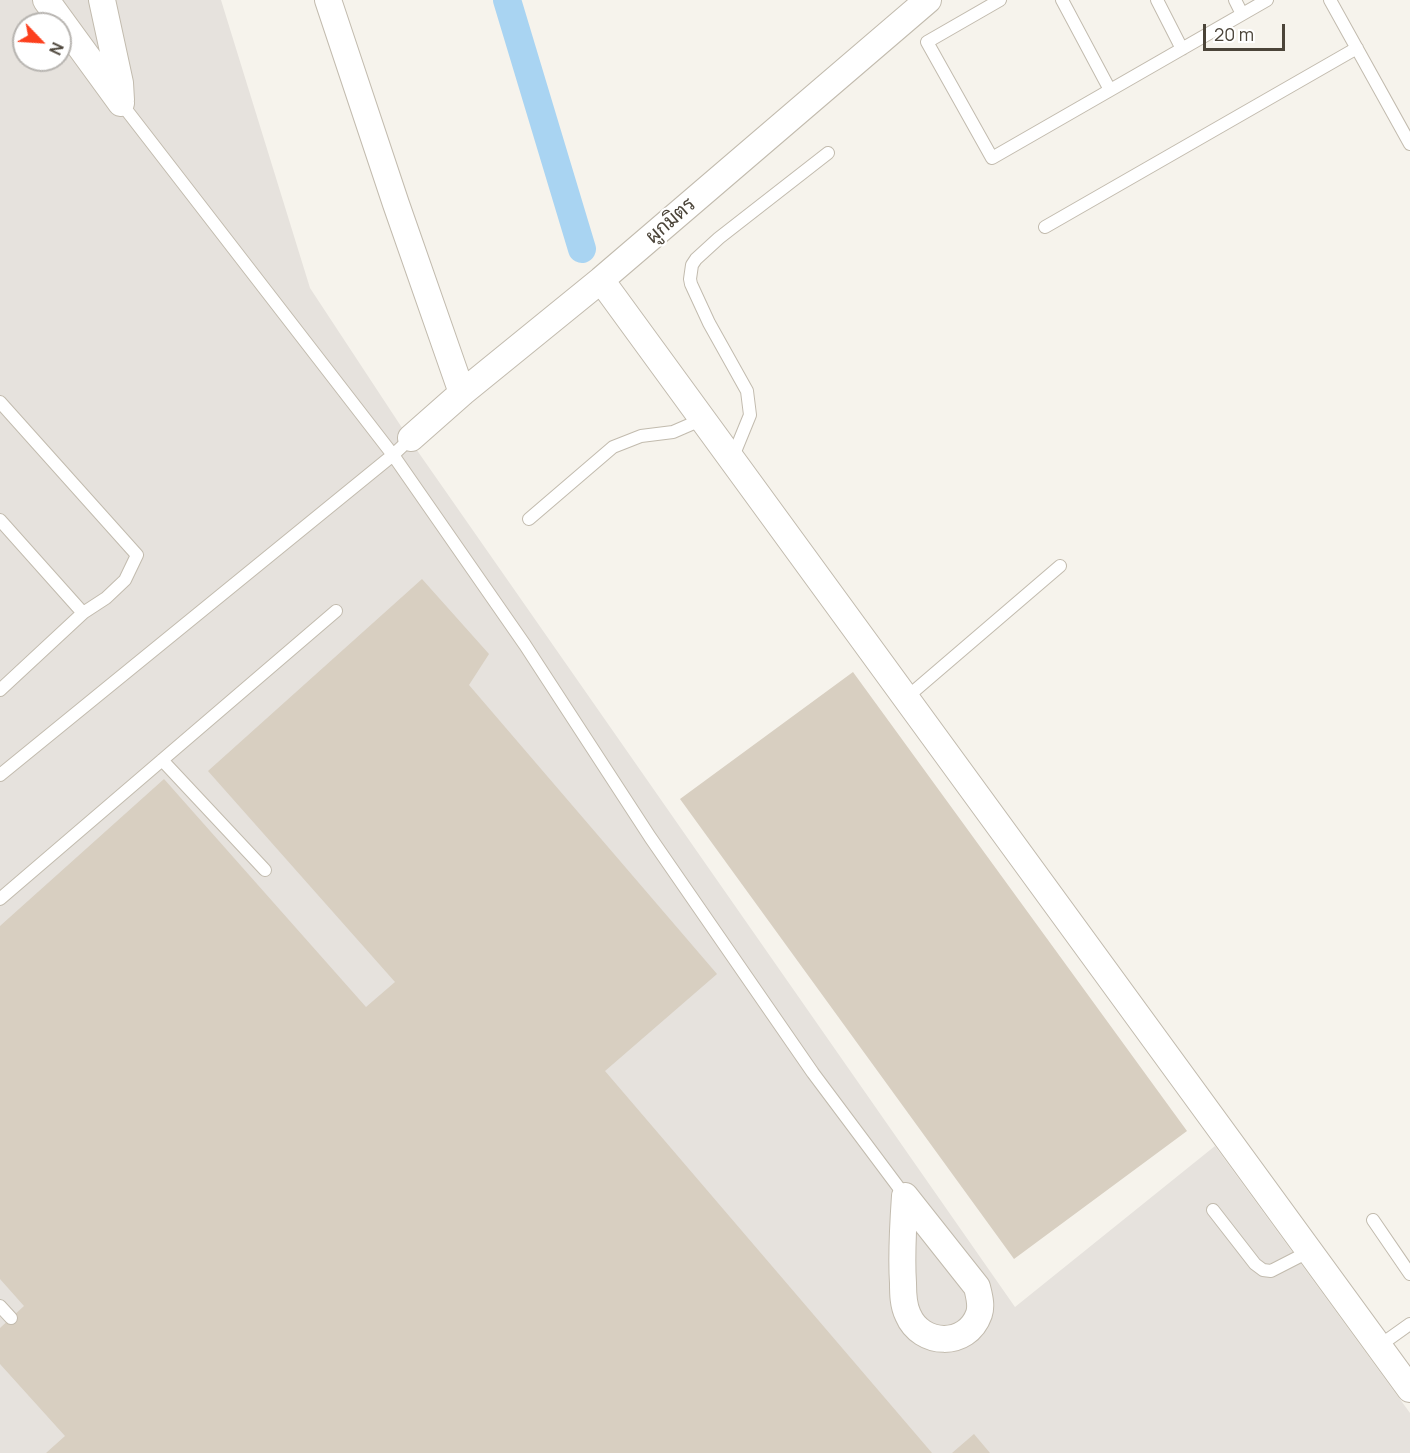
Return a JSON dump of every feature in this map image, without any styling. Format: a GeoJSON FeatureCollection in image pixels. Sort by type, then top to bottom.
{"type":"FeatureCollection","features":[{"type":"Feature","properties":{"kind":"street"},"geometry":{"type":"LineString","coordinates":[[46,0],[121,103]]}},
{"type":"Feature","properties":{"kind":"street"},"geometry":{"type":"LineString","coordinates":[[102,0],[120,83],[121,103]]}},
{"type":"Feature","properties":{"kind":"street"},"geometry":{"type":"LineString","coordinates":[[328,0],[462,393]]}},
{"type":"Feature","properties":{"kind":"street","name":"ผูกมิตร"},"geometry":{"type":"LineString","coordinates":[[402,446],[462,393],[602,280],[928,0]]}},
{"type":"Feature","properties":{"kind":"street"},"geometry":{"type":"LineString","coordinates":[[602,280],[1410,1389]]}},
{"type":"Feature","properties":{"kind":"street"},"geometry":{"type":"LineString","coordinates":[[905,1196],[977,1287],[980,1313],[973,1325],[962,1335],[953,1339],[928,1335],[917,1328],[908,1315],[904,1298],[901,1258],[905,1196]]}},
{"type":"Feature","properties":{"kind":"lane"},"geometry":{"type":"LineString","coordinates":[[1000,0],[927,42],[992,158],[1268,0]]}},
{"type":"Feature","properties":{"kind":"lane"},"geometry":{"type":"LineString","coordinates":[[1062,0],[1110,90]]}},
{"type":"Feature","properties":{"kind":"lane"},"geometry":{"type":"LineString","coordinates":[[1157,0],[1182,49]]}},
{"type":"Feature","properties":{"kind":"lane"},"geometry":{"type":"LineString","coordinates":[[1235,0],[1242,14]]}},
{"type":"Feature","properties":{"kind":"lane"},"geometry":{"type":"LineString","coordinates":[[1330,0],[1410,144]]}},
{"type":"Feature","properties":{"kind":"lane"},"geometry":{"type":"LineString","coordinates":[[1045,227],[1357,48]]}},
{"type":"Feature","properties":{"kind":"lane"},"geometry":{"type":"LineString","coordinates":[[121,103],[402,446],[525,645],[650,837],[806,1063],[905,1196]]}},
{"type":"Feature","properties":{"kind":"lane"},"geometry":{"type":"LineString","coordinates":[[732,459],[750,415],[747,391],[709,323],[690,279],[692,265],[719,238],[828,153]]}},
{"type":"Feature","properties":{"kind":"lane"},"geometry":{"type":"LineString","coordinates":[[0,402],[137,555],[125,580],[106,598],[83,613],[0,690]]}},
{"type":"Feature","properties":{"kind":"lane"},"geometry":{"type":"LineString","coordinates":[[529,519],[613,447],[641,436],[673,432],[703,419]]}},
{"type":"Feature","properties":{"kind":"lane"},"geometry":{"type":"LineString","coordinates":[[0,775],[402,446]]}},
{"type":"Feature","properties":{"kind":"lane"},"geometry":{"type":"LineString","coordinates":[[0,520],[83,613]]}},
{"type":"Feature","properties":{"kind":"lane"},"geometry":{"type":"LineString","coordinates":[[906,698],[1060,566]]}},
{"type":"Feature","properties":{"kind":"lane"},"geometry":{"type":"LineString","coordinates":[[0,899],[336,611]]}},
{"type":"Feature","properties":{"kind":"lane"},"geometry":{"type":"LineString","coordinates":[[162,760],[265,870]]}},
{"type":"Feature","properties":{"kind":"lane"},"geometry":{"type":"LineString","coordinates":[[1213,1210],[1255,1264],[1263,1270],[1271,1271],[1310,1251]]}},
{"type":"Feature","properties":{"kind":"lane"},"geometry":{"type":"LineString","coordinates":[[1373,1220],[1410,1274]]}},
{"type":"Feature","properties":{"kind":"lane"},"geometry":{"type":"LineString","coordinates":[[0,1306],[11,1318]]}},
{"type":"Feature","properties":{"kind":"lane"},"geometry":{"type":"LineString","coordinates":[[1379,1346],[1410,1324]]}},
{"type":"Feature","properties":{"kind":"shaded area"},"geometry":{"type":"Polygon","coordinates":[[[0,0],[221,0],[310,288],[414,446],[1015,1307],[1215,1146],[1410,1413],[1410,1453],[0,1453],[0,0]]]}},
{"type":"Feature","properties":{"kind":"building"},"geometry":{"type":"Polygon","coordinates":[[[422,579],[489,654],[469,685],[717,974],[605,1071],[932,1453],[46,1453],[65,1436],[0,1364],[0,1328],[24,1306],[0,1279],[0,926],[164,779],[366,1007],[395,982],[208,771],[422,579]]]}},
{"type":"Feature","properties":{"kind":"building"},"geometry":{"type":"Polygon","coordinates":[[[853,672],[1187,1131],[1014,1259],[680,799],[853,672]]]}},
{"type":"Feature","properties":{"kind":"building"},"geometry":{"type":"Polygon","coordinates":[[[974,1434],[990,1453],[952,1453],[974,1434]]]}},
{"type":"Feature","properties":{"kind":"waterway"},"geometry":{"type":"LineString","coordinates":[[507,0],[582,249]]}}]}
